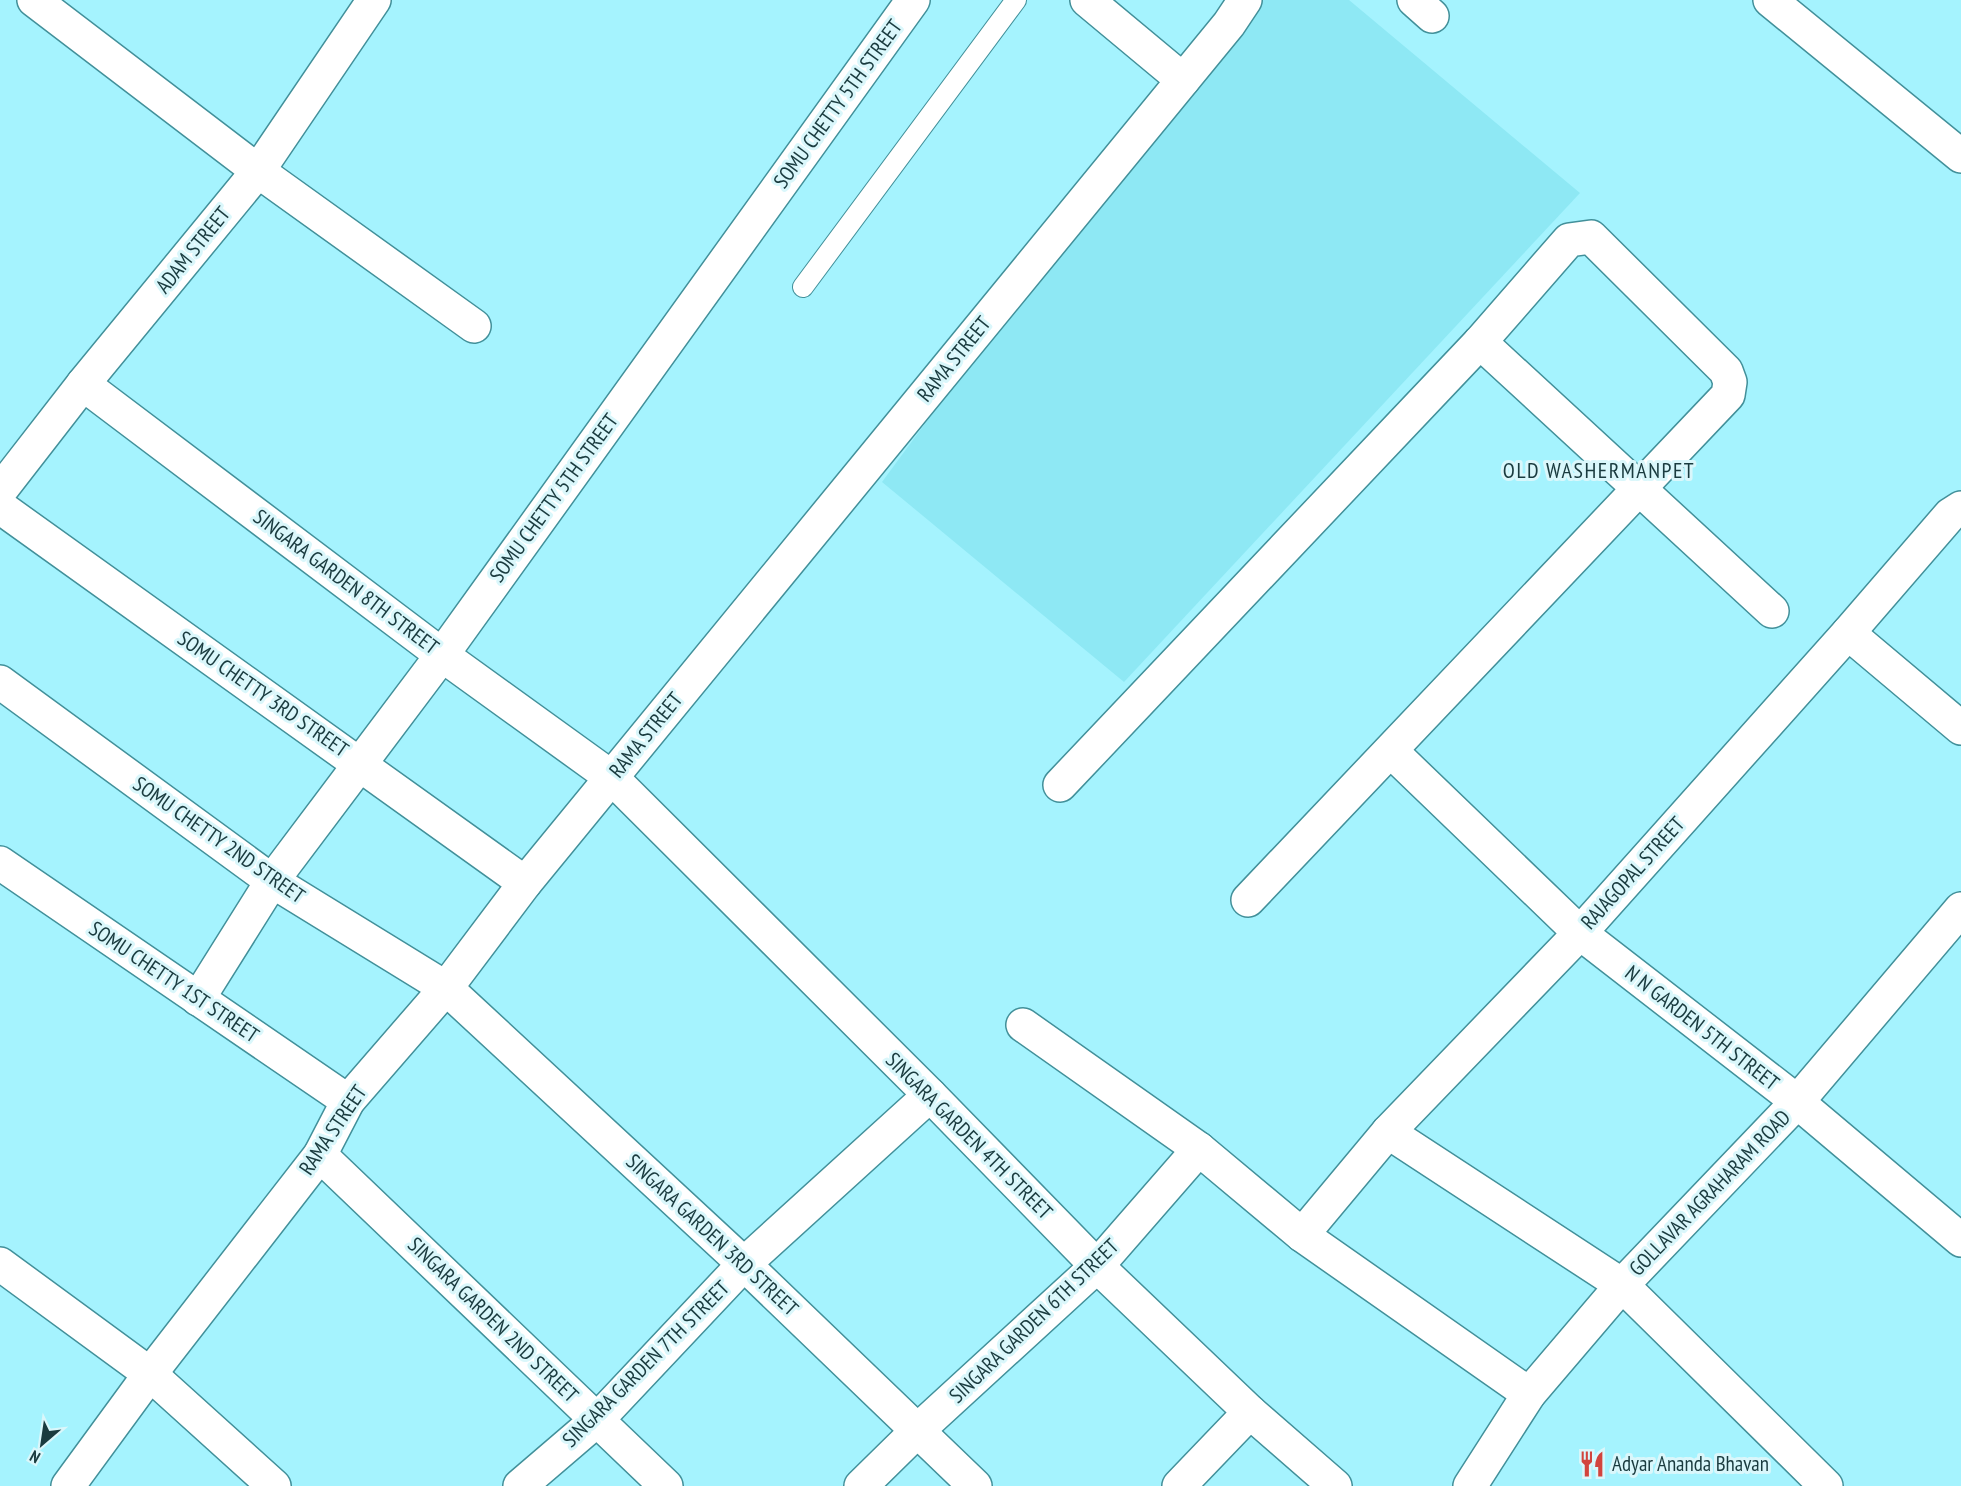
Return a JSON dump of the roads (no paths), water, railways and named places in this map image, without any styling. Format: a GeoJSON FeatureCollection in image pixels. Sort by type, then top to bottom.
{"type":"FeatureCollection","features":[{"type":"Feature","properties":{"kind":"street"},"geometry":{"type":"LineString","coordinates":[[34,0],[258,171],[474,326]]}},
{"type":"Feature","properties":{"kind":"street","name":"ADAM STREET"},"geometry":{"type":"LineString","coordinates":[[0,491],[82,384],[258,171],[374,0]]}},
{"type":"Feature","properties":{"kind":"street","name":"SOMU CHETTY 5TH STREET"},"geometry":{"type":"LineString","coordinates":[[198,999],[272,881],[442,655],[914,0]]}},
{"type":"Feature","properties":{"kind":"street"},"geometry":{"type":"LineString","coordinates":[[1087,0],[1183,80]]}},
{"type":"Feature","properties":{"kind":"street","name":"RAMA STREET"},"geometry":{"type":"LineString","coordinates":[[68,1486],[150,1374],[320,1155],[348,1101],[446,988],[525,883],[1229,24],[1245,0]]}},
{"type":"Feature","properties":{"kind":"street"},"geometry":{"type":"LineString","coordinates":[[1770,0],[1961,156]]}},
{"type":"Feature","properties":{"kind":"street"},"geometry":{"type":"LineString","coordinates":[[1060,785],[1480,342],[1569,240],[1591,237],[1726,371],[1730,382],[1728,395],[1248,900]]}},
{"type":"Feature","properties":{"kind":"street"},"geometry":{"type":"LineString","coordinates":[[1480,342],[1772,611]]}},
{"type":"Feature","properties":{"kind":"street","name":"SINGARA GARDEN 8TH STREET"},"geometry":{"type":"LineString","coordinates":[[82,384],[442,655],[611,777]]}},
{"type":"Feature","properties":{"kind":"street","name":"SOMU CHETTY 3RD STREET"},"geometry":{"type":"LineString","coordinates":[[0,507],[525,883]]}},
{"type":"Feature","properties":{"kind":"street","name":"RAJAGOPAL STREET"},"geometry":{"type":"LineString","coordinates":[[1302,1235],[1388,1132],[1580,933],[1848,633],[1950,515],[1961,508]]}},
{"type":"Feature","properties":{"kind":"street"},"geometry":{"type":"LineString","coordinates":[[1848,633],[1961,728]]}},
{"type":"Feature","properties":{"kind":"street","name":"SOMU CHETTY 2ND STREET"},"geometry":{"type":"LineString","coordinates":[[0,682],[272,881],[446,988]]}},
{"type":"Feature","properties":{"kind":"street","name":"N N GARDEN 5TH STREET"},"geometry":{"type":"LineString","coordinates":[[1391,751],[1580,933],[1797,1102],[1961,1240]]}},
{"type":"Feature","properties":{"kind":"street","name":"SINGARA GARDEN 4TH STREET"},"geometry":{"type":"LineString","coordinates":[[611,777],[930,1095],[1097,1266],[1250,1412],[1335,1486]]}},
{"type":"Feature","properties":{"kind":"street","name":"SOMU CHETTY 1ST STREET"},"geometry":{"type":"LineString","coordinates":[[0,863],[348,1101]]}},
{"type":"Feature","properties":{"kind":"street","name":"GOLLAVAR AGRAHARAM ROAD"},"geometry":{"type":"LineString","coordinates":[[1470,1486],[1529,1394],[1622,1285],[1797,1102],[1961,909]]}},
{"type":"Feature","properties":{"kind":"street","name":"SINGARA GARDEN 3RD STREET"},"geometry":{"type":"LineString","coordinates":[[446,988],[744,1264],[975,1486]]}},
{"type":"Feature","properties":{"kind":"street"},"geometry":{"type":"LineString","coordinates":[[1023,1025],[1199,1149],[1302,1235],[1529,1394]]}},
{"type":"Feature","properties":{"kind":"street","name":"SINGARA GARDEN 7TH STREET"},"geometry":{"type":"LineString","coordinates":[[520,1486],[597,1419],[744,1264],[930,1095]]}},
{"type":"Feature","properties":{"kind":"street"},"geometry":{"type":"LineString","coordinates":[[1388,1132],[1622,1285],[1826,1486]]}},
{"type":"Feature","properties":{"kind":"street","name":"SINGARA GARDEN 6TH STREET"},"geometry":{"type":"LineString","coordinates":[[861,1486],[917,1431],[1097,1266],[1199,1149]]}},
{"type":"Feature","properties":{"kind":"street","name":"SINGARA GARDEN 2ND STREET"},"geometry":{"type":"LineString","coordinates":[[320,1155],[666,1486]]}},
{"type":"Feature","properties":{"kind":"street"},"geometry":{"type":"LineString","coordinates":[[0,1264],[150,1374],[274,1486]]}},
{"type":"Feature","properties":{"kind":"street"},"geometry":{"type":"LineString","coordinates":[[1179,1486],[1250,1412]]}},
{"type":"Feature","properties":{"kind":"lane"},"geometry":{"type":"LineString","coordinates":[[803,287],[1016,0]]}},
{"type":"Feature","properties":{"kind":"place","name":"Adyar Ananda Bhavan"},"geometry":{"type":"Point","coordinates":[1592,1464]}},
{"type":"Feature","properties":{"kind":"district","name":"OLD WASHERMANPET"},"geometry":{"type":"Point","coordinates":[1599,470]}}]}
